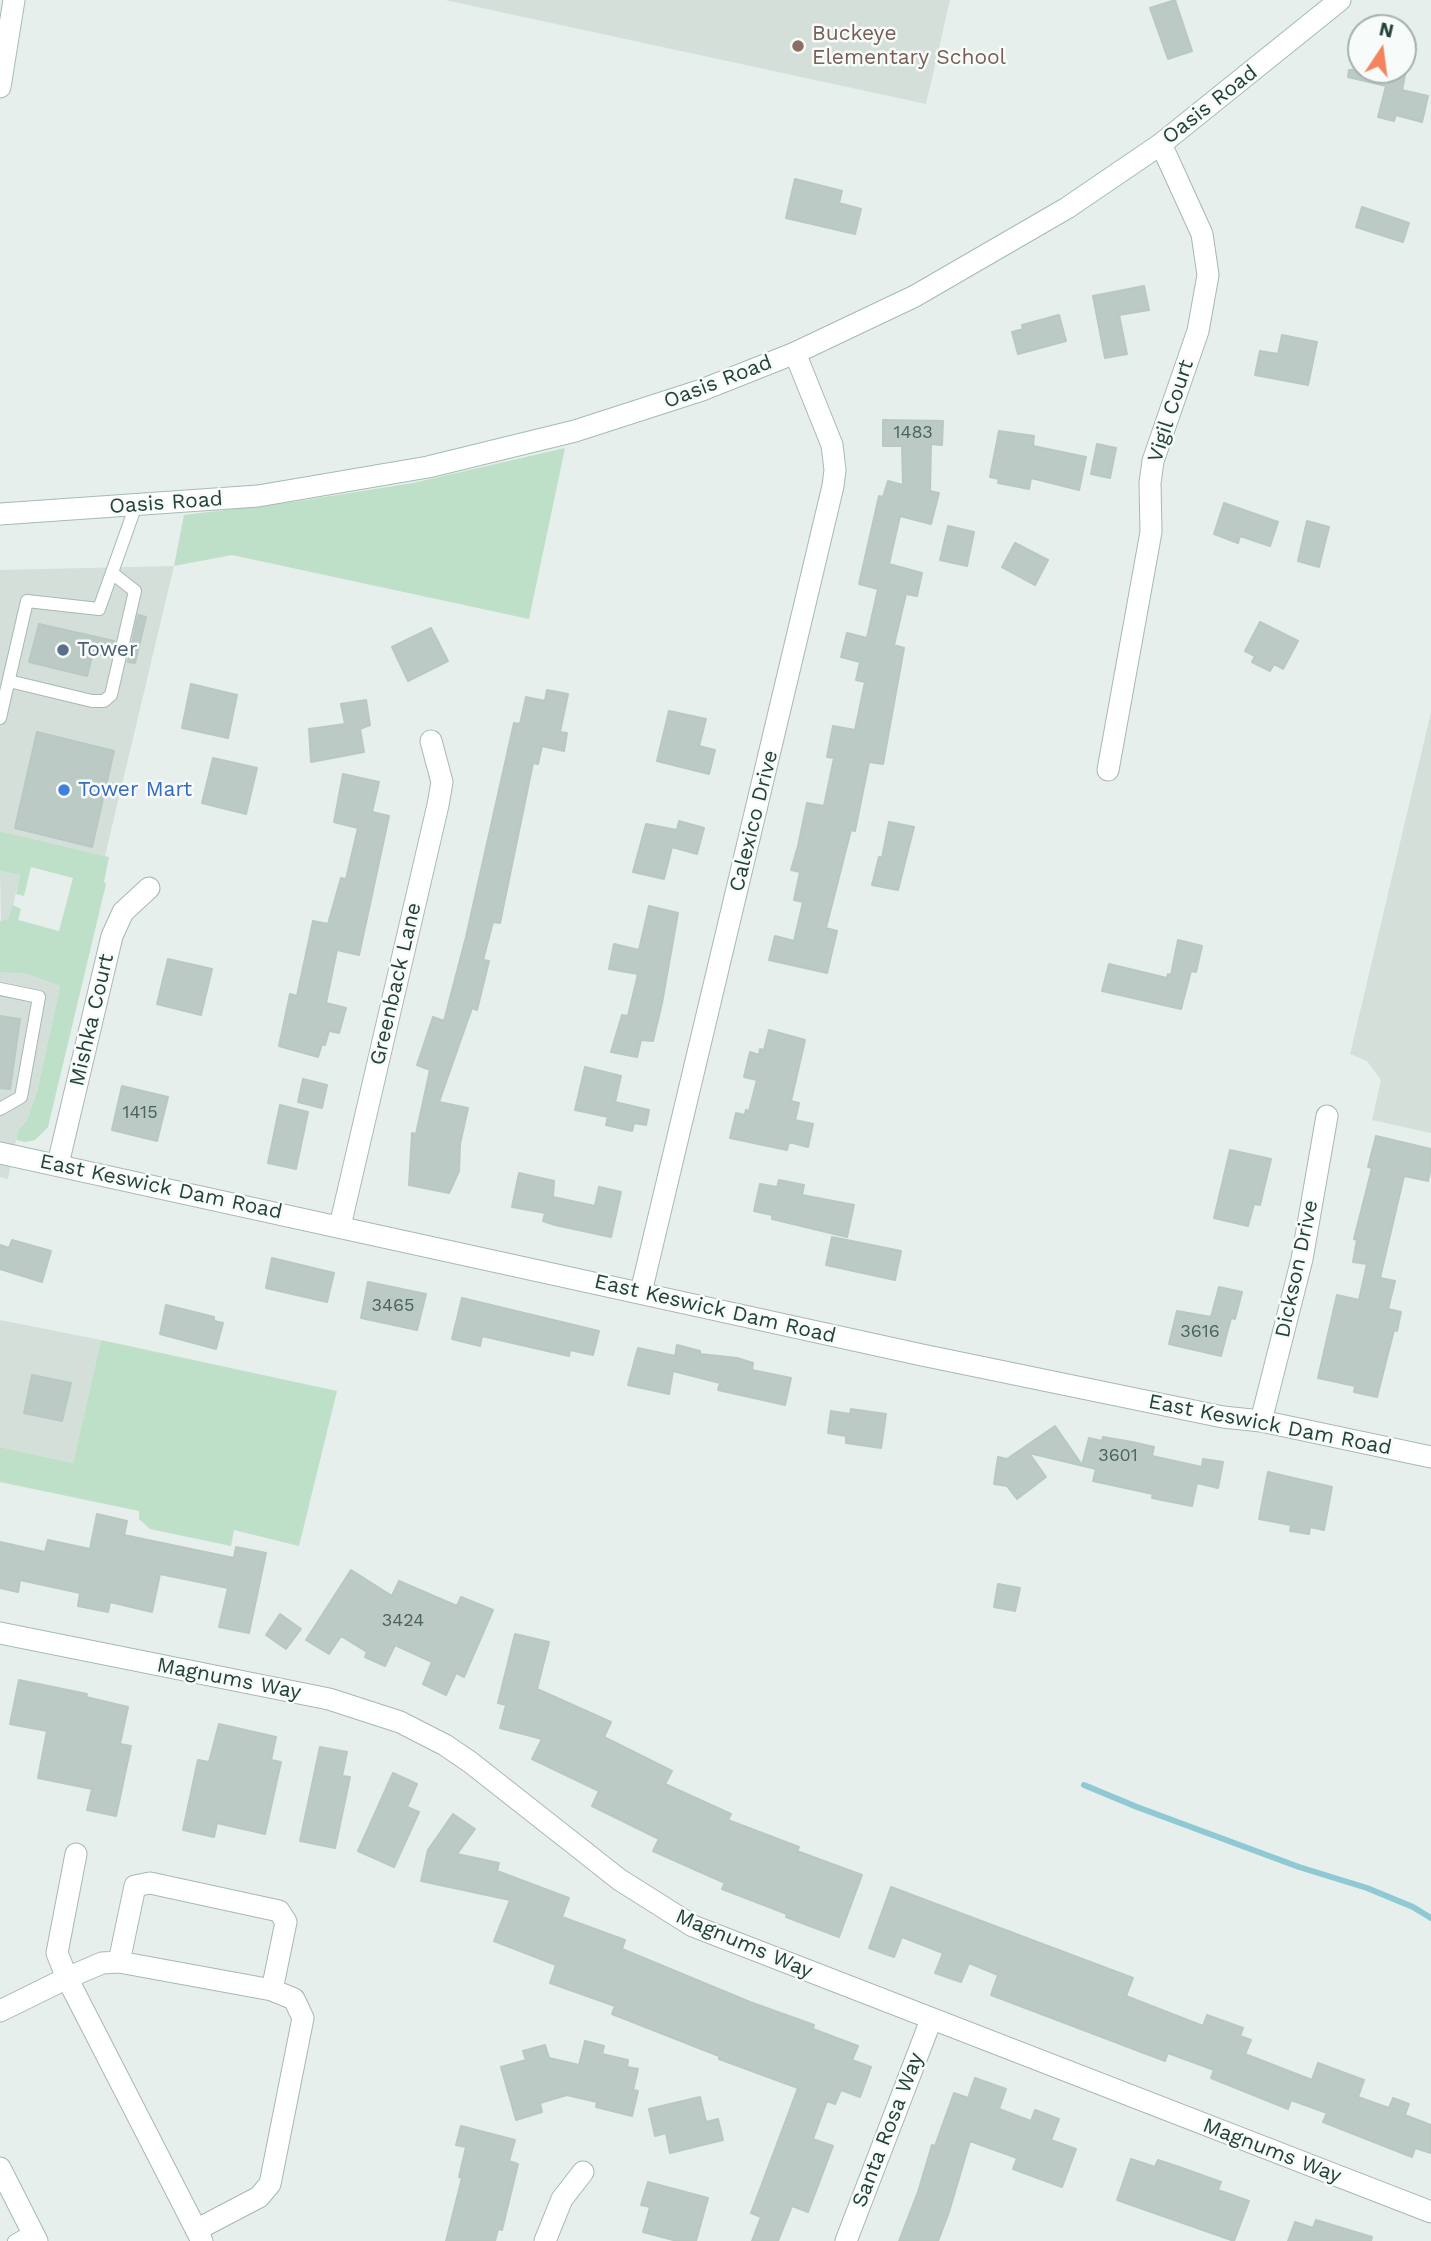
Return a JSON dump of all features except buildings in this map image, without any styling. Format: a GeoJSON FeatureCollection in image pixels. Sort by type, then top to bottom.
{"type":"FeatureCollection","features":[{"type":"Feature","properties":{"kind":"street"},"geometry":{"type":"LineString","coordinates":[[0,87],[14,0]]}},
{"type":"Feature","properties":{"kind":"street","name":"Oasis Road"},"geometry":{"type":"LineString","coordinates":[[0,514],[258,496],[428,467],[505,450],[702,390],[795,353],[915,296],[1067,208],[1161,144],[1339,0]]}},
{"type":"Feature","properties":{"kind":"street","name":"Vigil Court"},"geometry":{"type":"LineString","coordinates":[[1108,771],[1151,532],[1150,483],[1153,461],[1198,331],[1208,275],[1202,234],[1161,144]]}},
{"type":"Feature","properties":{"kind":"street","name":"Calexico Drive"},"geometry":{"type":"LineString","coordinates":[[641,1292],[833,486],[835,470],[832,444],[795,353]]}},
{"type":"Feature","properties":{"kind":"street","name":"Greenback Lane"},"geometry":{"type":"LineString","coordinates":[[340,1226],[438,805],[442,782],[431,741]]}},
{"type":"Feature","properties":{"kind":"street","name":"Mishka Court"},"geometry":{"type":"LineString","coordinates":[[58,1164],[112,936],[123,912],[149,888]]}},
{"type":"Feature","properties":{"kind":"street","name":"Dickson Drive"},"geometry":{"type":"LineString","coordinates":[[1261,1421],[1302,1259],[1327,1116]]}},
{"type":"Feature","properties":{"kind":"street","name":"East Keswick Dam Road"},"geometry":{"type":"LineString","coordinates":[[0,1153],[922,1355],[1431,1457]]}},
{"type":"Feature","properties":{"kind":"street","name":"Magnums Way"},"geometry":{"type":"LineString","coordinates":[[0,1633],[329,1699],[400,1722],[445,1745],[470,1762],[620,1880],[676,1917],[757,1953],[1431,2212]]}},
{"type":"Feature","properties":{"kind":"street"},"geometry":{"type":"LineString","coordinates":[[0,2011],[66,1978],[102,1963],[119,1962],[272,1990],[294,1999],[303,2018],[270,2184],[259,2197],[199,2235],[66,1978],[57,1953],[76,1854]]}},
{"type":"Feature","properties":{"kind":"street"},"geometry":{"type":"LineString","coordinates":[[119,1962],[135,1886],[150,1882],[279,1911],[286,1922],[272,1990]]}},
{"type":"Feature","properties":{"kind":"street","name":"Santa Rosa Way"},"geometry":{"type":"LineString","coordinates":[[846,2241],[931,2020]]}},
{"type":"Feature","properties":{"kind":"street"},"geometry":{"type":"LineString","coordinates":[[0,2168],[28,2238]]}},
{"type":"Feature","properties":{"kind":"street"},"geometry":{"type":"LineString","coordinates":[[545,2241],[562,2199],[583,2172]]}},
{"type":"Feature","properties":{"kind":"lane"},"geometry":{"type":"LineString","coordinates":[[0,718],[27,601],[99,609],[136,505]]}},
{"type":"Feature","properties":{"kind":"lane"},"geometry":{"type":"LineString","coordinates":[[9,681],[92,701],[104,701],[111,695],[135,591],[112,573]]}},
{"type":"Feature","properties":{"kind":"lane"},"geometry":{"type":"LineString","coordinates":[[0,989],[39,997],[21,1097],[0,1109]]}},
{"type":"Feature","properties":{"kind":"shaded area","name":"Buckeye Elementary School"},"geometry":{"type":"Polygon","coordinates":[[[445,0],[950,0],[926,104],[445,0]]]}},
{"type":"Feature","properties":{"kind":"shaded area"},"geometry":{"type":"Polygon","coordinates":[[[174,566],[105,856],[0,831],[0,570],[174,566]]]}},
{"type":"Feature","properties":{"kind":"shaded area"},"geometry":{"type":"Polygon","coordinates":[[[1431,712],[1431,1133],[1372,1120],[1381,1080],[1367,1061],[1350,1054],[1431,712]]]}},
{"type":"Feature","properties":{"kind":"shaded area"},"geometry":{"type":"Polygon","coordinates":[[[0,871],[20,875],[11,914],[8,919],[1,921],[0,871]]]}},
{"type":"Feature","properties":{"kind":"shaded area"},"geometry":{"type":"Polygon","coordinates":[[[0,972],[27,974],[60,986],[37,1092],[27,1120],[18,1130],[8,1179],[0,1177],[0,972]]]}},
{"type":"Feature","properties":{"kind":"shaded area"},"geometry":{"type":"Polygon","coordinates":[[[0,1320],[101,1340],[73,1463],[0,1447],[0,1320]]]}},
{"type":"Feature","properties":{"kind":"green space"},"geometry":{"type":"Polygon","coordinates":[[[565,448],[529,619],[232,555],[174,566],[184,515],[413,483],[565,448]]]}},
{"type":"Feature","properties":{"kind":"green space"},"geometry":{"type":"Polygon","coordinates":[[[0,831],[109,857],[104,882],[106,884],[48,1127],[35,1140],[25,1142],[16,1140],[18,1130],[27,1120],[37,1092],[60,986],[27,974],[0,972],[0,921],[8,919],[13,905],[21,909],[18,920],[59,931],[73,878],[31,867],[24,896],[16,894],[20,875],[0,871],[0,831]]]}},
{"type":"Feature","properties":{"kind":"green space"},"geometry":{"type":"Polygon","coordinates":[[[101,1340],[337,1391],[299,1546],[234,1530],[231,1546],[150,1529],[139,1519],[139,1511],[0,1482],[0,1447],[73,1463],[101,1340]]]}},
{"type":"Feature","properties":{"kind":"waterway"},"geometry":{"type":"LineString","coordinates":[[1084,1785],[1299,1867],[1367,1888],[1413,1907],[1431,1918]]}},
{"type":"Feature","properties":{"kind":"place","name":"Buckeye Elementary School"},"geometry":{"type":"Point","coordinates":[798,46]}},
{"type":"Feature","properties":{"kind":"place","name":"Tower"},"geometry":{"type":"Point","coordinates":[63,650]}},
{"type":"Feature","properties":{"kind":"place","name":"Tower Mart"},"geometry":{"type":"Point","coordinates":[64,790]}}]}
